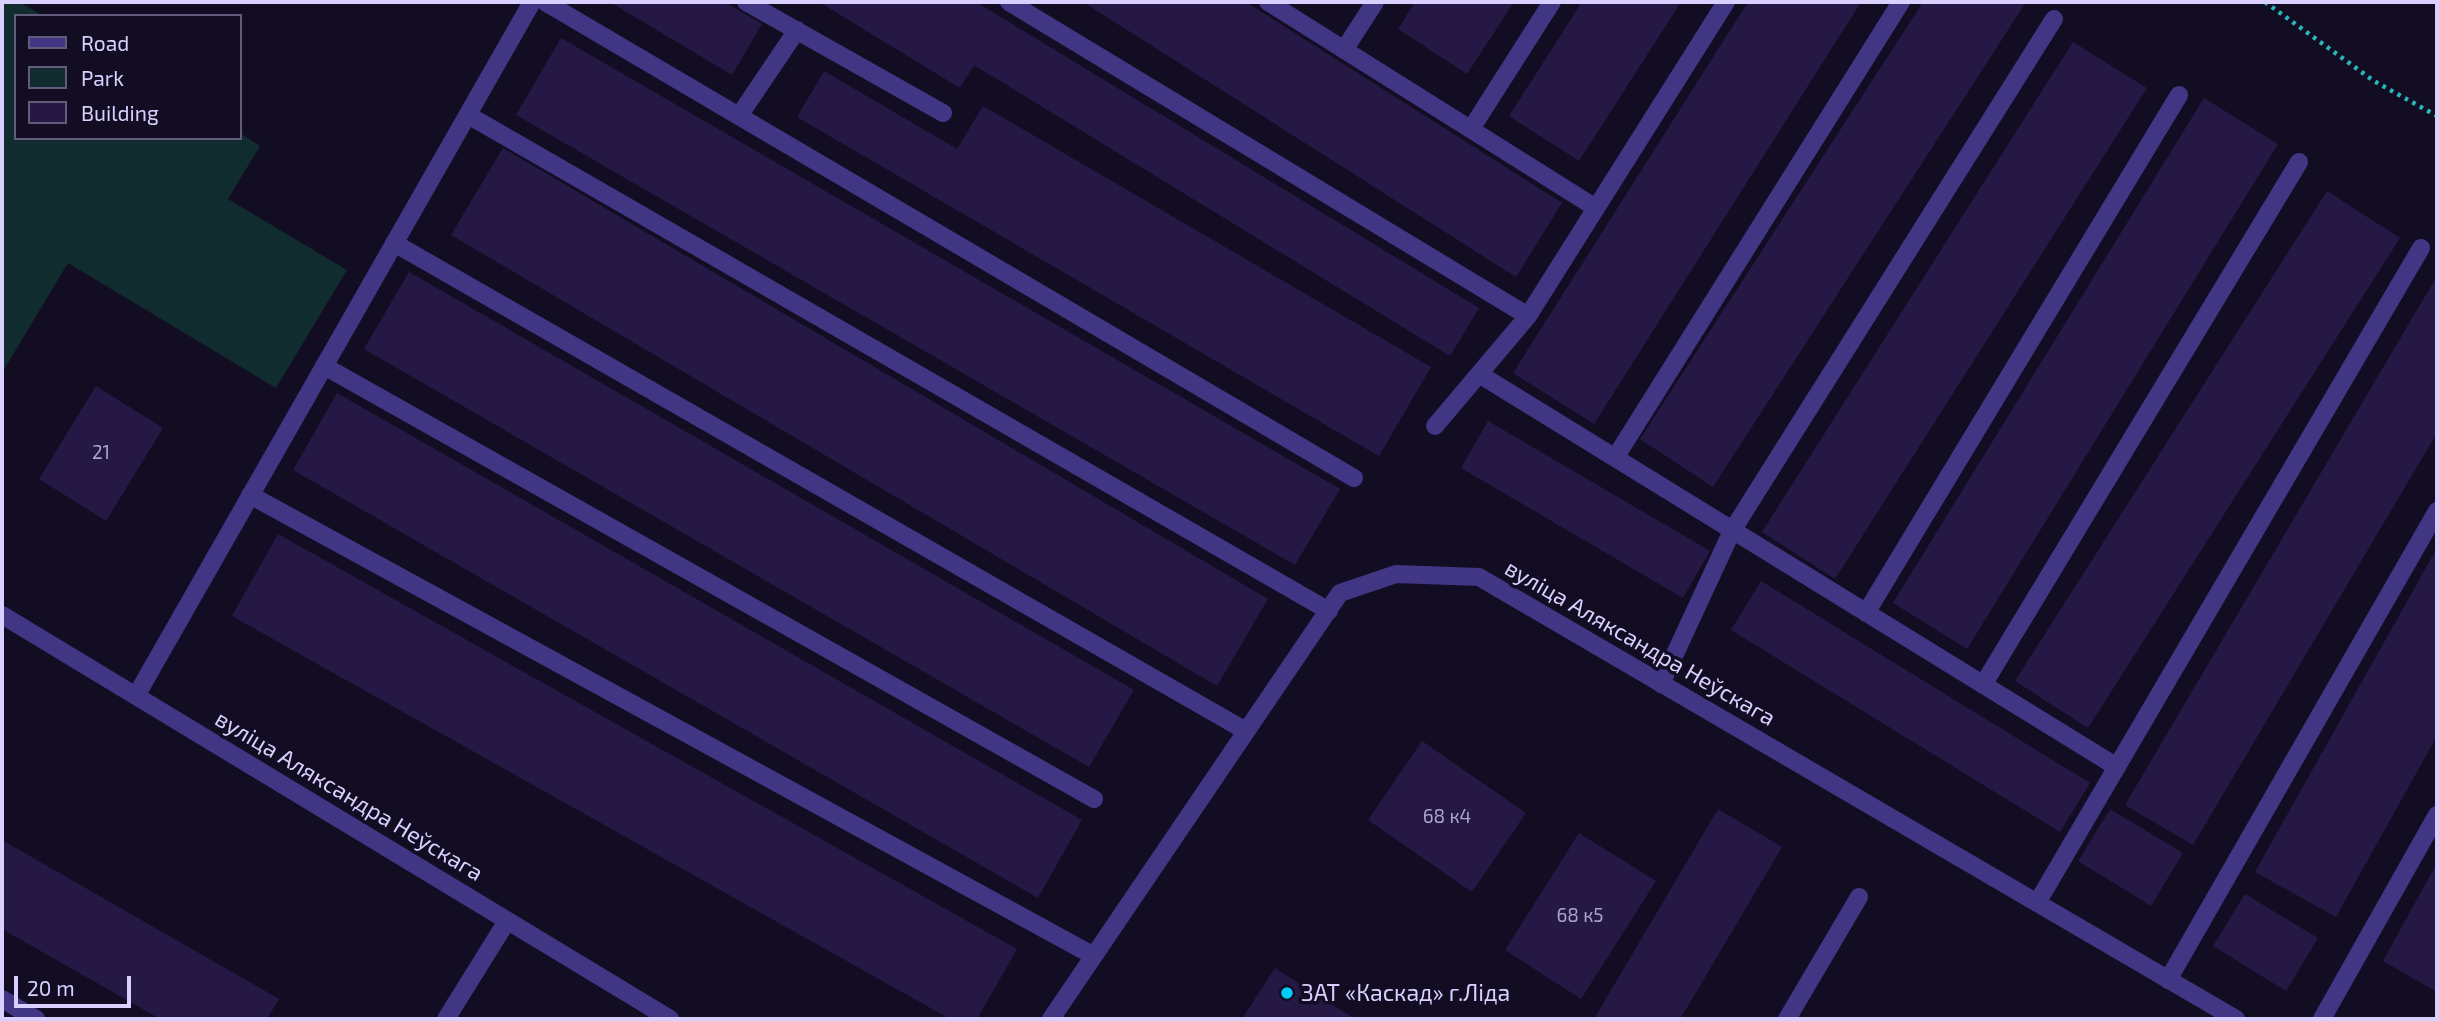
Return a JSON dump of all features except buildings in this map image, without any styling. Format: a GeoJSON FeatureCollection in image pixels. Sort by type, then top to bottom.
{"type":"FeatureCollection","features":[{"type":"Feature","properties":{"kind":"street"},"geometry":{"type":"LineString","coordinates":[[136,696],[532,2]]}},
{"type":"Feature","properties":{"kind":"street"},"geometry":{"type":"LineString","coordinates":[[545,2],[1354,478]]}},
{"type":"Feature","properties":{"kind":"street"},"geometry":{"type":"LineString","coordinates":[[747,2],[943,113]]}},
{"type":"Feature","properties":{"kind":"street"},"geometry":{"type":"LineString","coordinates":[[1009,2],[1528,316]]}},
{"type":"Feature","properties":{"kind":"street"},"geometry":{"type":"LineString","coordinates":[[1268,2],[1596,208]]}},
{"type":"Feature","properties":{"kind":"street"},"geometry":{"type":"LineString","coordinates":[[1344,50],[1375,2]]}},
{"type":"Feature","properties":{"kind":"street"},"geometry":{"type":"LineString","coordinates":[[1471,129],[1552,2]]}},
{"type":"Feature","properties":{"kind":"street"},"geometry":{"type":"LineString","coordinates":[[1435,426],[1528,316],[1726,2]]}},
{"type":"Feature","properties":{"kind":"street"},"geometry":{"type":"LineString","coordinates":[[1615,458],[1900,2]]}},
{"type":"Feature","properties":{"kind":"street"},"geometry":{"type":"LineString","coordinates":[[1661,684],[1732,531],[2054,19]]}},
{"type":"Feature","properties":{"kind":"street"},"geometry":{"type":"LineString","coordinates":[[739,117],[797,30]]}},
{"type":"Feature","properties":{"kind":"street"},"geometry":{"type":"LineString","coordinates":[[1866,612],[2179,95]]}},
{"type":"Feature","properties":{"kind":"street"},"geometry":{"type":"LineString","coordinates":[[467,115],[1329,611]]}},
{"type":"Feature","properties":{"kind":"street"},"geometry":{"type":"LineString","coordinates":[[1983,685],[2299,162]]}},
{"type":"Feature","properties":{"kind":"street"},"geometry":{"type":"LineString","coordinates":[[394,243],[1246,731]]}},
{"type":"Feature","properties":{"kind":"street"},"geometry":{"type":"LineString","coordinates":[[2037,903],[2421,248]]}},
{"type":"Feature","properties":{"kind":"street"},"geometry":{"type":"LineString","coordinates":[[324,366],[1094,799]]}},
{"type":"Feature","properties":{"kind":"street"},"geometry":{"type":"LineString","coordinates":[[1479,374],[2117,767]]}},
{"type":"Feature","properties":{"kind":"street"},"geometry":{"type":"LineString","coordinates":[[250,495],[1094,956]]}},
{"type":"Feature","properties":{"kind":"street"},"geometry":{"type":"LineString","coordinates":[[2168,980],[2437,511]]}},
{"type":"Feature","properties":{"kind":"street","name":"вуліца Аляксандра Неўскага"},"geometry":{"type":"LineString","coordinates":[[1051,1019],[1340,593],[1396,574],[1479,578],[2236,1019]]}},
{"type":"Feature","properties":{"kind":"street","name":"вуліца Аляксандра Неўскага"},"geometry":{"type":"LineString","coordinates":[[2,615],[670,1019]]}},
{"type":"Feature","properties":{"kind":"street"},"geometry":{"type":"LineString","coordinates":[[2322,1019],[2437,815]]}},
{"type":"Feature","properties":{"kind":"street"},"geometry":{"type":"LineString","coordinates":[[1787,1019],[1859,897]]}},
{"type":"Feature","properties":{"kind":"street"},"geometry":{"type":"LineString","coordinates":[[446,1019],[507,921]]}},
{"type":"Feature","properties":{"kind":"street"},"geometry":{"type":"LineString","coordinates":[[2,999],[36,1019]]}},
{"type":"Feature","properties":{"kind":"path"},"geometry":{"type":"LineString","coordinates":[[2265,2],[2374,81],[2437,116]]}},
{"type":"Feature","properties":{"kind":"green space"},"geometry":{"type":"Polygon","coordinates":[[[2,2],[20,2],[40,14],[14,14],[14,140],[242,140],[242,134],[260,146],[228,199],[347,270],[276,388],[68,263],[2,373],[2,2]]]}},
{"type":"Feature","properties":{"kind":"place","name":"ЗАТ «Каскад» г.Ліда"},"geometry":{"type":"Point","coordinates":[1287,993]}}]}
